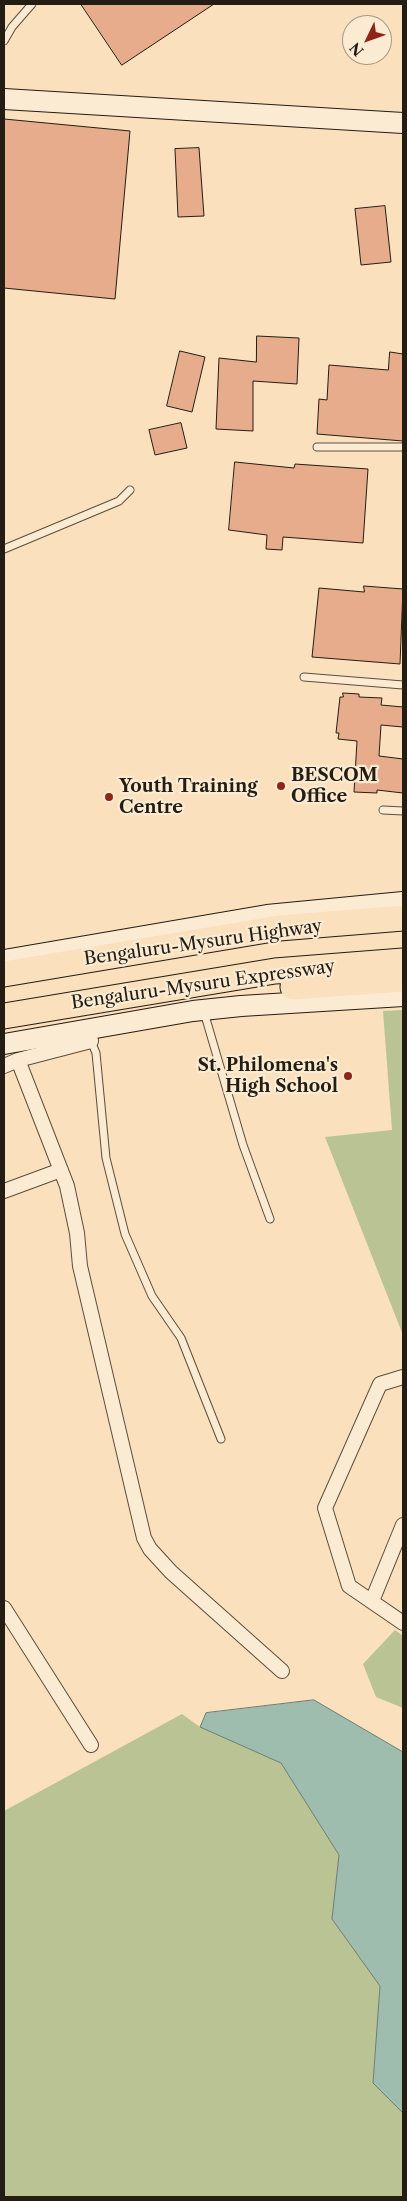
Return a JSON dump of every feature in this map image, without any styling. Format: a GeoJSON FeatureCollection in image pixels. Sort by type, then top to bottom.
{"type":"FeatureCollection","features":[{"type":"Feature","properties":{"kind":"highway","name":"Bengaluru-Mysuru Highway"},"geometry":{"type":"LineString","coordinates":[[4,974],[279,928],[403,918]]}},
{"type":"Feature","properties":{"kind":"highway"},"geometry":{"type":"LineString","coordinates":[[4,987],[271,943],[403,932]]}},
{"type":"Feature","properties":{"kind":"highway","name":"Bengaluru-Mysuru Expressway"},"geometry":{"type":"LineString","coordinates":[[4,1016],[275,971],[403,961]]}},
{"type":"Feature","properties":{"kind":"highway","name":"Bengaluru-Mysuru Expressway"},"geometry":{"type":"LineString","coordinates":[[4,1031],[226,994],[309,985],[403,979]]}},
{"type":"Feature","properties":{"kind":"street"},"geometry":{"type":"LineString","coordinates":[[4,99],[403,123]]}},
{"type":"Feature","properties":{"kind":"street"},"geometry":{"type":"LineString","coordinates":[[4,960],[267,915],[403,902]]}},
{"type":"Feature","properties":{"kind":"street","name":"Bengaluru-Mysuru Expressway"},"geometry":{"type":"LineString","coordinates":[[4,1044],[90,1035],[203,1010],[403,996]]}},
{"type":"Feature","properties":{"kind":"street"},"geometry":{"type":"LineString","coordinates":[[4,1066],[90,1035]]}},
{"type":"Feature","properties":{"kind":"street"},"geometry":{"type":"LineString","coordinates":[[18,1060],[67,1186],[77,1233],[80,1266],[144,1538],[150,1550],[166,1567],[282,1671]]}},
{"type":"Feature","properties":{"kind":"street"},"geometry":{"type":"LineString","coordinates":[[4,1191],[61,1170]]}},
{"type":"Feature","properties":{"kind":"street"},"geometry":{"type":"LineString","coordinates":[[403,1377],[380,1384],[325,1508],[349,1586],[403,1623]]}},
{"type":"Feature","properties":{"kind":"street"},"geometry":{"type":"LineString","coordinates":[[372,1601],[403,1525]]}},
{"type":"Feature","properties":{"kind":"street"},"geometry":{"type":"LineString","coordinates":[[4,1608],[91,1745]]}},
{"type":"Feature","properties":{"kind":"street"},"geometry":{"type":"LineString","coordinates":[[4,1633],[18,1631]]}},
{"type":"Feature","properties":{"kind":"lane"},"geometry":{"type":"LineString","coordinates":[[4,42],[12,27],[32,4]]}},
{"type":"Feature","properties":{"kind":"lane"},"geometry":{"type":"LineString","coordinates":[[317,447],[403,447]]}},
{"type":"Feature","properties":{"kind":"lane"},"geometry":{"type":"LineString","coordinates":[[4,549],[119,501],[130,490]]}},
{"type":"Feature","properties":{"kind":"lane"},"geometry":{"type":"LineString","coordinates":[[304,677],[403,685]]}},
{"type":"Feature","properties":{"kind":"lane"},"geometry":{"type":"LineString","coordinates":[[383,810],[403,812]]}},
{"type":"Feature","properties":{"kind":"lane"},"geometry":{"type":"LineString","coordinates":[[203,1010],[243,1145],[270,1219]]}},
{"type":"Feature","properties":{"kind":"lane"},"geometry":{"type":"LineString","coordinates":[[90,1035],[96,1054],[106,1158],[127,1240],[152,1296],[181,1338],[221,1439]]}},
{"type":"Feature","properties":{"kind":"green space"},"geometry":{"type":"Polygon","coordinates":[[[403,1010],[403,1335],[325,1137],[392,1130],[383,1011],[403,1010]]]}},
{"type":"Feature","properties":{"kind":"green space"},"geometry":{"type":"Polygon","coordinates":[[[395,1630],[403,1636],[403,1708],[376,1697],[363,1664],[395,1630]]]}},
{"type":"Feature","properties":{"kind":"green space"},"geometry":{"type":"Polygon","coordinates":[[[182,1714],[200,1727],[281,1763],[339,1855],[332,1919],[380,1986],[373,2083],[403,2113],[403,2197],[4,2197],[4,1811],[182,1714]]]}},
{"type":"Feature","properties":{"kind":"shaded area"},"geometry":{"type":"Polygon","coordinates":[[[314,1700],[403,1752],[403,2113],[373,2083],[380,1986],[332,1919],[339,1855],[281,1763],[200,1727],[206,1713],[314,1700]]]}},
{"type":"Feature","properties":{"kind":"building"},"geometry":{"type":"Polygon","coordinates":[[[81,4],[214,4],[122,65],[81,4]]]}},
{"type":"Feature","properties":{"kind":"building"},"geometry":{"type":"Polygon","coordinates":[[[4,119],[130,131],[115,299],[4,288],[4,119]]]}},
{"type":"Feature","properties":{"kind":"building"},"geometry":{"type":"Polygon","coordinates":[[[199,148],[204,216],[178,217],[175,149],[199,148]]]}},
{"type":"Feature","properties":{"kind":"building"},"geometry":{"type":"Polygon","coordinates":[[[385,206],[391,262],[361,265],[355,209],[385,206]]]}},
{"type":"Feature","properties":{"kind":"building"},"geometry":{"type":"Polygon","coordinates":[[[257,336],[299,338],[297,384],[253,381],[253,431],[216,429],[219,358],[256,362],[257,336]]]}},
{"type":"Feature","properties":{"kind":"building"},"geometry":{"type":"Polygon","coordinates":[[[180,351],[205,357],[192,412],[167,406],[180,351]]]}},
{"type":"Feature","properties":{"kind":"building"},"geometry":{"type":"Polygon","coordinates":[[[390,352],[403,354],[403,441],[317,434],[319,399],[327,400],[329,365],[388,370],[390,352]]]}},
{"type":"Feature","properties":{"kind":"building"},"geometry":{"type":"Polygon","coordinates":[[[181,423],[187,448],[155,455],[149,430],[181,423]]]}},
{"type":"Feature","properties":{"kind":"building"},"geometry":{"type":"Polygon","coordinates":[[[235,462],[294,468],[295,464],[368,469],[363,543],[283,537],[282,550],[266,549],[267,535],[229,530],[235,462]]]}},
{"type":"Feature","properties":{"kind":"building"},"geometry":{"type":"Polygon","coordinates":[[[364,586],[403,589],[400,664],[312,657],[319,588],[364,592],[364,586]]]}},
{"type":"Feature","properties":{"kind":"building"},"geometry":{"type":"Polygon","coordinates":[[[343,693],[359,694],[359,697],[382,698],[381,705],[403,707],[403,727],[381,725],[379,756],[403,759],[403,793],[377,790],[377,793],[354,792],[357,741],[338,739],[339,733],[336,733],[340,697],[343,697],[343,693]]]}},
{"type":"Feature","properties":{"kind":"place","name":"BESCOM Office"},"geometry":{"type":"Point","coordinates":[281,786]}},
{"type":"Feature","properties":{"kind":"place","name":"Youth Training Centre"},"geometry":{"type":"Point","coordinates":[109,797]}},
{"type":"Feature","properties":{"kind":"place","name":"St. Philomena's High School"},"geometry":{"type":"Point","coordinates":[348,1076]}}]}
